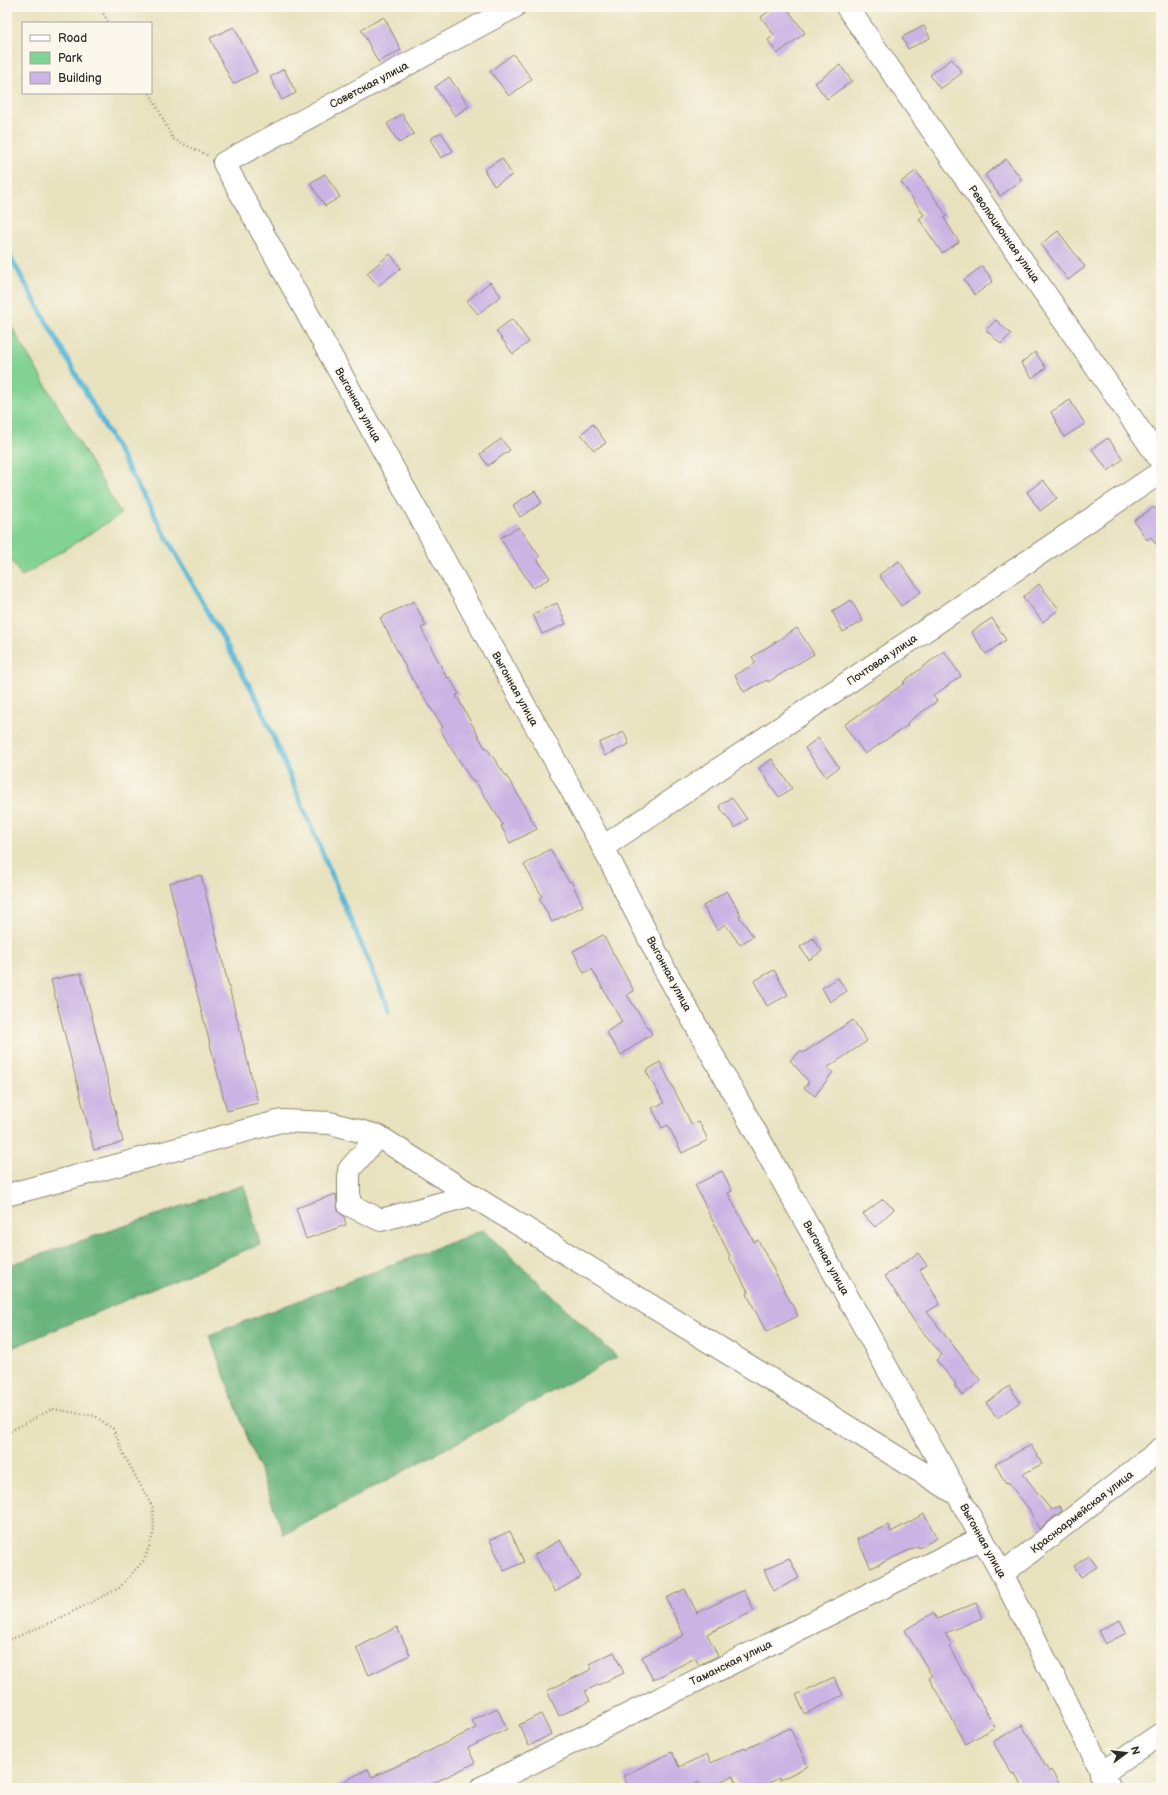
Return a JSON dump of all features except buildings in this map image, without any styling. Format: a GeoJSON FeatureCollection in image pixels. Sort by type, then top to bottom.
{"type":"FeatureCollection","features":[{"type":"Feature","properties":{"kind":"street","name":"Советская улица"},"geometry":{"type":"LineString","coordinates":[[224,162],[514,7]]}},
{"type":"Feature","properties":{"kind":"street","name":"Революционная улица"},"geometry":{"type":"LineString","coordinates":[[847,7],[1161,461]]}},
{"type":"Feature","properties":{"kind":"street","name":"Выгонная улица"},"geometry":{"type":"LineString","coordinates":[[224,162],[603,847],[668,975],[1002,1574],[1105,1781]]}},
{"type":"Feature","properties":{"kind":"street","name":"Почтовая улица"},"geometry":{"type":"LineString","coordinates":[[603,847],[1161,472]]}},
{"type":"Feature","properties":{"kind":"street"},"geometry":{"type":"LineString","coordinates":[[7,1195],[280,1121],[330,1123],[378,1136],[471,1195],[958,1494]]}},
{"type":"Feature","properties":{"kind":"street"},"geometry":{"type":"LineString","coordinates":[[378,1136],[349,1170],[349,1205],[381,1220],[471,1195]]}},
{"type":"Feature","properties":{"kind":"street","name":"Красноармейская улица"},"geometry":{"type":"LineString","coordinates":[[1002,1574],[1161,1449]]}},
{"type":"Feature","properties":{"kind":"street","name":"Таманская улица"},"geometry":{"type":"LineString","coordinates":[[481,1788],[982,1538]]}},
{"type":"Feature","properties":{"kind":"street"},"geometry":{"type":"LineString","coordinates":[[1105,1781],[1161,1734]]}},
{"type":"Feature","properties":{"kind":"path"},"geometry":{"type":"LineString","coordinates":[[99,7],[108,22]]}},
{"type":"Feature","properties":{"kind":"path"},"geometry":{"type":"LineString","coordinates":[[150,94],[173,139],[224,162]]}},
{"type":"Feature","properties":{"kind":"path"},"geometry":{"type":"LineString","coordinates":[[7,1433],[52,1409],[95,1416],[113,1429],[126,1459],[153,1508],[154,1531],[146,1559],[119,1588],[54,1621],[7,1641]]}},
{"type":"Feature","properties":{"kind":"green space"},"geometry":{"type":"Polygon","coordinates":[[[7,319],[121,514],[22,576],[7,555],[7,319]]]}},
{"type":"Feature","properties":{"kind":"green space"},"geometry":{"type":"Polygon","coordinates":[[[244,1185],[260,1244],[7,1350],[7,1266],[244,1185]]]}},
{"type":"Feature","properties":{"kind":"green space"},"geometry":{"type":"Polygon","coordinates":[[[483,1230],[617,1357],[284,1535],[209,1335],[483,1230]]]}},
{"type":"Feature","properties":{"kind":"waterway"},"geometry":{"type":"LineString","coordinates":[[7,251],[258,701],[389,1010]]}}]}
